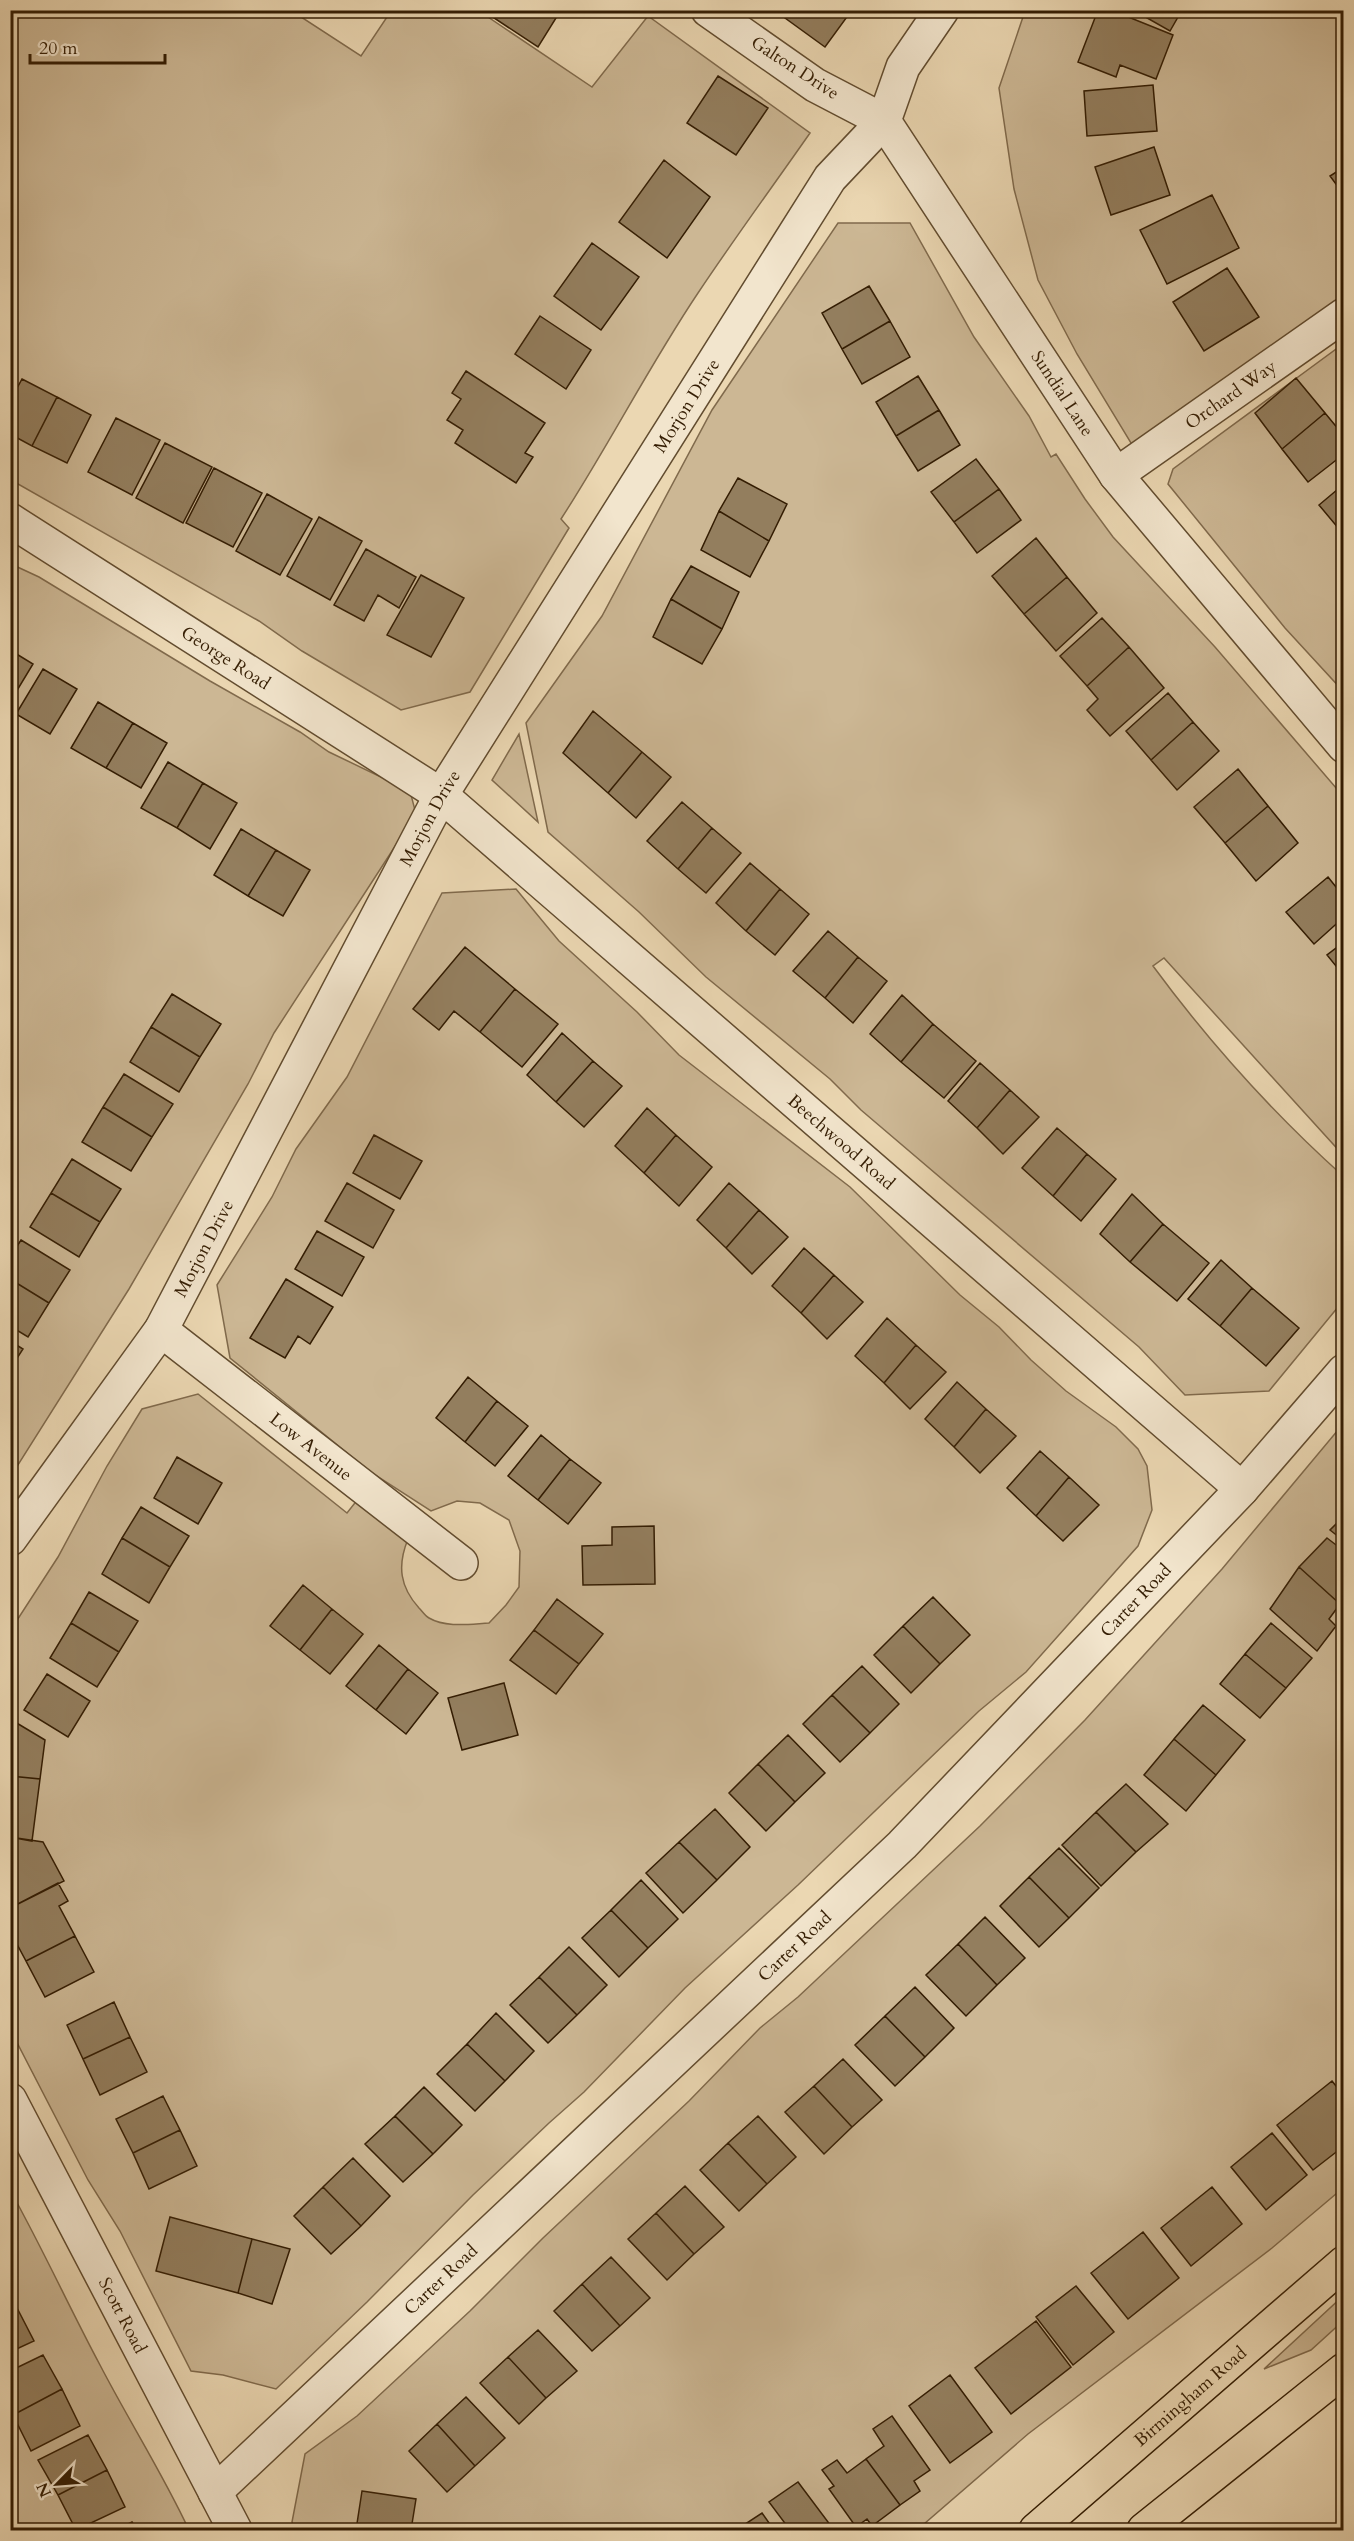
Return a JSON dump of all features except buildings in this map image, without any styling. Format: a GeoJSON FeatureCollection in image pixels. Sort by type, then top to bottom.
{"type":"FeatureCollection","features":[{"type":"Feature","properties":{"kind":"highway","name":"Birmingham Road"},"geometry":{"type":"LineString","coordinates":[[1036,2530],[1344,2263]]}},
{"type":"Feature","properties":{"kind":"highway"},"geometry":{"type":"LineString","coordinates":[[1144,2530],[1344,2370]]}},
{"type":"Feature","properties":{"kind":"street","name":"Galton Drive"},"geometry":{"type":"LineString","coordinates":[[708,10],[815,85],[884,121]]}},
{"type":"Feature","properties":{"kind":"street"},"geometry":{"type":"LineString","coordinates":[[884,121],[903,67],[942,10]]}},
{"type":"Feature","properties":{"kind":"street","name":"Sundial Lane"},"geometry":{"type":"LineString","coordinates":[[884,121],[1116,475],[1344,746]]}},
{"type":"Feature","properties":{"kind":"street","name":"Morjon Drive"},"geometry":{"type":"LineString","coordinates":[[10,1539],[161,1330],[441,795],[830,178],[884,121]]}},
{"type":"Feature","properties":{"kind":"street","name":"Orchard Way"},"geometry":{"type":"LineString","coordinates":[[1116,475],[1344,315]]}},
{"type":"Feature","properties":{"kind":"street","name":"George Road"},"geometry":{"type":"LineString","coordinates":[[10,520],[441,795]]}},
{"type":"Feature","properties":{"kind":"street","name":"Beechwood Road"},"geometry":{"type":"LineString","coordinates":[[441,795],[1242,1489]]}},
{"type":"Feature","properties":{"kind":"street","name":"Low Avenue"},"geometry":{"type":"LineString","coordinates":[[161,1330],[461,1563]]}},
{"type":"Feature","properties":{"kind":"street","name":"Carter Road"},"geometry":{"type":"LineString","coordinates":[[215,2492],[902,1845],[1242,1489],[1344,1371]]}},
{"type":"Feature","properties":{"kind":"street","name":"Scott Road"},"geometry":{"type":"LineString","coordinates":[[10,2100],[235,2530]]}},
{"type":"Feature","properties":{"kind":"shaded area"},"geometry":{"type":"Polygon","coordinates":[[[11,11],[292,11],[361,56],[391,11],[479,11],[592,87],[648,16],[810,133],[680,321],[561,519],[569,528],[470,692],[401,710],[302,651],[259,621],[11,480],[11,11]]]}},
{"type":"Feature","properties":{"kind":"shaded area"},"geometry":{"type":"Polygon","coordinates":[[[1025,11],[1343,11],[1343,298],[1137,453],[1077,354],[1038,280],[1014,189],[999,88],[1025,11]]]}},
{"type":"Feature","properties":{"kind":"shaded area"},"geometry":{"type":"Polygon","coordinates":[[[838,223],[910,223],[974,337],[1029,416],[1051,457],[1056,454],[1113,537],[1215,647],[1343,796],[1343,1155],[1164,958],[1153,966],[1196,1022],[1243,1076],[1343,1176],[1343,1301],[1269,1391],[1185,1395],[1139,1347],[861,1110],[830,1079],[706,977],[639,912],[548,832],[526,723],[602,616],[712,410],[838,223]]]}},
{"type":"Feature","properties":{"kind":"shaded area"},"geometry":{"type":"Polygon","coordinates":[[[1343,344],[1343,691],[1285,628],[1168,484],[1173,469],[1343,344]]]}},
{"type":"Feature","properties":{"kind":"shaded area"},"geometry":{"type":"Polygon","coordinates":[[[11,564],[39,577],[210,681],[300,732],[329,752],[410,791],[416,814],[274,1033],[248,1084],[129,1289],[11,1476],[11,564]]]}},
{"type":"Feature","properties":{"kind":"shaded area"},"geometry":{"type":"Polygon","coordinates":[[[519,734],[538,822],[492,780],[519,734]]]}},
{"type":"Feature","properties":{"kind":"shaded area"},"geometry":{"type":"Polygon","coordinates":[[[516,889],[559,941],[637,1012],[679,1055],[850,1187],[960,1295],[999,1327],[1031,1360],[1066,1391],[1116,1427],[1138,1449],[1147,1466],[1152,1510],[1138,1546],[1026,1672],[979,1711],[798,1885],[685,1988],[584,2092],[473,2195],[367,2302],[276,2389],[223,2375],[191,2371],[120,2231],[88,2180],[11,2031],[10,1631],[58,1557],[107,1466],[142,1409],[198,1394],[347,1513],[358,1499],[408,1539],[402,1558],[404,1584],[413,1600],[429,1618],[450,1624],[489,1623],[519,1587],[520,1551],[509,1520],[480,1503],[457,1501],[431,1511],[372,1473],[230,1358],[217,1285],[272,1197],[296,1149],[347,1077],[442,893],[516,889]]]}},
{"type":"Feature","properties":{"kind":"shaded area"},"geometry":{"type":"Polygon","coordinates":[[[1343,1424],[1343,2188],[1272,2248],[1028,2434],[917,2530],[295,2530],[292,2522],[305,2454],[357,2416],[470,2311],[543,2238],[689,2101],[760,2028],[798,1997],[980,1826],[1085,1720],[1222,1569],[1343,1424]]]}},
{"type":"Feature","properties":{"kind":"shaded area"},"geometry":{"type":"Polygon","coordinates":[[[10,2190],[100,2365],[189,2530],[11,2530],[10,2190]]]}},
{"type":"Feature","properties":{"kind":"shaded area"},"geometry":{"type":"Polygon","coordinates":[[[1343,2296],[1343,2321],[1311,2350],[1264,2369],[1343,2296]]]}}]}
